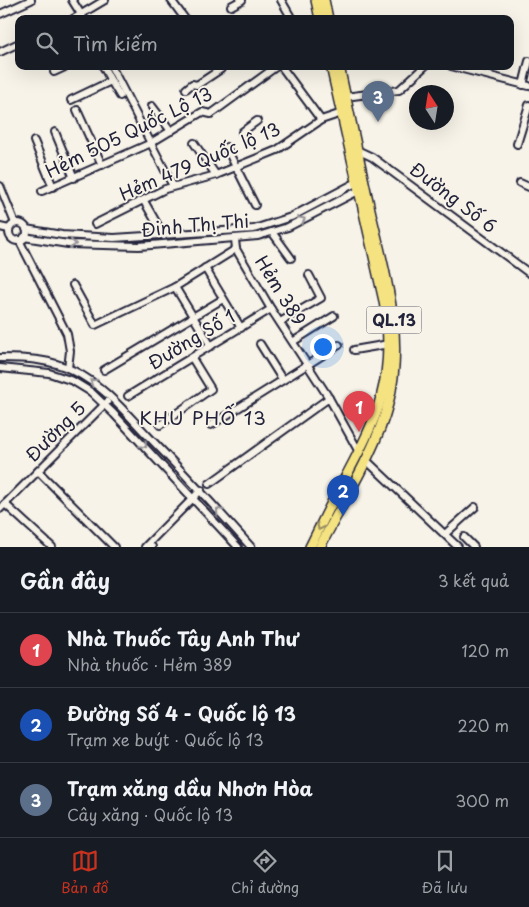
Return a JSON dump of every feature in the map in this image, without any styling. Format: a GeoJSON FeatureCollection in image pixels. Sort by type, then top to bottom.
{"type":"FeatureCollection","features":[{"type":"Feature","properties":{"kind":"highway"},"geometry":{"type":"LineString","coordinates":[[316,0],[319,15]]}},
{"type":"Feature","properties":{"kind":"highway"},"geometry":{"type":"LineString","coordinates":[[324,0],[327,15]]}},
{"type":"Feature","properties":{"kind":"highway","name":"QL.13"},"geometry":{"type":"LineString","coordinates":[[310,547],[388,406],[395,365],[396,344],[390,300],[332,70]]}},
{"type":"Feature","properties":{"kind":"highway","name":"QL.13"},"geometry":{"type":"LineString","coordinates":[[320,547],[362,456],[381,403],[387,375],[389,344],[384,301],[361,185],[357,150],[340,70]]}},
{"type":"Feature","properties":{"kind":"street"},"geometry":{"type":"LineString","coordinates":[[0,14],[31,0]]}},
{"type":"Feature","properties":{"kind":"street"},"geometry":{"type":"LineString","coordinates":[[72,0],[77,15]]}},
{"type":"Feature","properties":{"kind":"street"},"geometry":{"type":"LineString","coordinates":[[82,15],[105,0]]}},
{"type":"Feature","properties":{"kind":"street"},"geometry":{"type":"LineString","coordinates":[[172,0],[182,15]]}},
{"type":"Feature","properties":{"kind":"street"},"geometry":{"type":"LineString","coordinates":[[231,6],[242,0]]}},
{"type":"Feature","properties":{"kind":"street"},"geometry":{"type":"LineString","coordinates":[[281,0],[290,15]]}},
{"type":"Feature","properties":{"kind":"street"},"geometry":{"type":"LineString","coordinates":[[0,52],[15,45]]}},
{"type":"Feature","properties":{"kind":"street"},"geometry":{"type":"LineString","coordinates":[[467,70],[526,85],[529,61]]}},
{"type":"Feature","properties":{"kind":"street"},"geometry":{"type":"LineString","coordinates":[[54,72],[58,70]]}},
{"type":"Feature","properties":{"kind":"street"},"geometry":{"type":"LineString","coordinates":[[105,70],[120,96]]}},
{"type":"Feature","properties":{"kind":"street"},"geometry":{"type":"LineString","coordinates":[[114,70],[173,186]]}},
{"type":"Feature","properties":{"kind":"street"},"geometry":{"type":"LineString","coordinates":[[186,88],[203,81],[220,70]]}},
{"type":"Feature","properties":{"kind":"street","name":"Hẻm 505 Quốc Lộ 13"},"geometry":{"type":"LineString","coordinates":[[42,191],[150,144],[202,112],[211,114],[273,70]]}},
{"type":"Feature","properties":{"kind":"street"},"geometry":{"type":"LineString","coordinates":[[282,70],[321,120]]}},
{"type":"Feature","properties":{"kind":"street"},"geometry":{"type":"LineString","coordinates":[[345,97],[399,90],[421,70]]}},
{"type":"Feature","properties":{"kind":"street"},"geometry":{"type":"LineString","coordinates":[[71,100],[111,81]]}},
{"type":"Feature","properties":{"kind":"street"},"geometry":{"type":"LineString","coordinates":[[517,144],[529,105]]}},
{"type":"Feature","properties":{"kind":"street"},"geometry":{"type":"LineString","coordinates":[[152,106],[171,131]]}},
{"type":"Feature","properties":{"kind":"street"},"geometry":{"type":"LineString","coordinates":[[78,110],[102,165]]}},
{"type":"Feature","properties":{"kind":"street","name":"Hẻm 479 Quốc lộ 13"},"geometry":{"type":"LineString","coordinates":[[96,224],[173,186],[216,175],[284,147],[321,120],[342,113]]}},
{"type":"Feature","properties":{"kind":"street"},"geometry":{"type":"LineString","coordinates":[[242,132],[257,121]]}},
{"type":"Feature","properties":{"kind":"street"},"geometry":{"type":"LineString","coordinates":[[55,132],[74,178]]}},
{"type":"Feature","properties":{"kind":"street"},"geometry":{"type":"LineString","coordinates":[[34,141],[53,187]]}},
{"type":"Feature","properties":{"kind":"street"},"geometry":{"type":"LineString","coordinates":[[194,143],[216,175]]}},
{"type":"Feature","properties":{"kind":"street"},"geometry":{"type":"LineString","coordinates":[[226,148],[255,205]]}},
{"type":"Feature","properties":{"kind":"street","name":"Đường Số 6"},"geometry":{"type":"LineString","coordinates":[[357,150],[372,157],[529,274]]}},
{"type":"Feature","properties":{"kind":"street"},"geometry":{"type":"LineString","coordinates":[[520,183],[529,187]]}},
{"type":"Feature","properties":{"kind":"street","name":"Đinh Thị Thi"},"geometry":{"type":"LineString","coordinates":[[22,239],[68,244],[139,246],[235,238],[272,232],[298,222],[361,185]]}},
{"type":"Feature","properties":{"kind":"street","name":"Đinh Thị Thi"},"geometry":{"type":"LineString","coordinates":[[26,229],[94,237],[164,236],[235,231],[263,227],[291,217],[361,185]]}},
{"type":"Feature","properties":{"kind":"street"},"geometry":{"type":"LineString","coordinates":[[0,186],[15,223]]}},
{"type":"Feature","properties":{"kind":"street","name":"Hẻm 479 Quốc lộ 13"},"geometry":{"type":"LineString","coordinates":[[144,201],[164,236]]}},
{"type":"Feature","properties":{"kind":"street"},"geometry":{"type":"LineString","coordinates":[[15,223],[23,224],[26,229],[22,239],[67,334],[70,351],[68,368]]}},
{"type":"Feature","properties":{"kind":"street"},"geometry":{"type":"LineString","coordinates":[[9,230],[15,223]]}},
{"type":"Feature","properties":{"kind":"street"},"geometry":{"type":"LineString","coordinates":[[0,228],[9,230]]}},
{"type":"Feature","properties":{"kind":"street"},"geometry":{"type":"LineString","coordinates":[[9,230],[11,237],[22,239]]}},
{"type":"Feature","properties":{"kind":"street"},"geometry":{"type":"LineString","coordinates":[[272,232],[291,258]]}},
{"type":"Feature","properties":{"kind":"street"},"geometry":{"type":"LineString","coordinates":[[73,285],[94,325],[176,287],[236,249],[235,238]]}},
{"type":"Feature","properties":{"kind":"street","name":"Hẻm 389"},"geometry":{"type":"LineString","coordinates":[[236,249],[270,309],[294,341],[362,456],[458,547]]}},
{"type":"Feature","properties":{"kind":"street"},"geometry":{"type":"LineString","coordinates":[[205,268],[241,328]]}},
{"type":"Feature","properties":{"kind":"street"},"geometry":{"type":"LineString","coordinates":[[280,322],[321,298],[309,275]]}},
{"type":"Feature","properties":{"kind":"street"},"geometry":{"type":"LineString","coordinates":[[176,287],[211,346]]}},
{"type":"Feature","properties":{"kind":"street"},"geometry":{"type":"LineString","coordinates":[[104,370],[223,299]]}},
{"type":"Feature","properties":{"kind":"street","name":"Đường Số 1"},"geometry":{"type":"LineString","coordinates":[[128,396],[270,309]]}},
{"type":"Feature","properties":{"kind":"street"},"geometry":{"type":"LineString","coordinates":[[294,341],[334,316]]}},
{"type":"Feature","properties":{"kind":"street"},"geometry":{"type":"LineString","coordinates":[[260,344],[282,379]]}},
{"type":"Feature","properties":{"kind":"street"},"geometry":{"type":"LineString","coordinates":[[354,350],[389,344]]}},
{"type":"Feature","properties":{"kind":"street"},"geometry":{"type":"LineString","coordinates":[[211,425],[282,379],[340,345]]}},
{"type":"Feature","properties":{"kind":"street"},"geometry":{"type":"LineString","coordinates":[[0,358],[40,360],[68,368],[92,381],[112,397],[201,490],[251,547]]}},
{"type":"Feature","properties":{"kind":"street"},"geometry":{"type":"LineString","coordinates":[[160,425],[211,389],[192,358]]}},
{"type":"Feature","properties":{"kind":"street"},"geometry":{"type":"LineString","coordinates":[[0,368],[36,370],[62,376],[84,388],[105,404],[238,547]]}},
{"type":"Feature","properties":{"kind":"street","name":"Đường 5"},"geometry":{"type":"LineString","coordinates":[[2,507],[112,397]]}},
{"type":"Feature","properties":{"kind":"street"},"geometry":{"type":"LineString","coordinates":[[210,484],[329,398]]}},
{"type":"Feature","properties":{"kind":"street"},"geometry":{"type":"LineString","coordinates":[[38,471],[114,547]]}},
{"type":"Feature","properties":{"kind":"street"},"geometry":{"type":"LineString","coordinates":[[145,547],[201,490]]}},
{"type":"Feature","properties":{"kind":"street"},"geometry":{"type":"LineString","coordinates":[[2,507],[52,547]]}},
{"type":"Feature","properties":{"kind":"street"},"geometry":{"type":"LineString","coordinates":[[445,534],[475,507]]}},
{"type":"Feature","properties":{"kind":"street"},"geometry":{"type":"LineString","coordinates":[[464,537],[474,547]]}},
{"type":"Feature","properties":{"kind":"place","name":"Trạm xăng dầu Nhơn Hòa"},"geometry":{"type":"Point","coordinates":[378,122]}},
{"type":"Feature","properties":{"kind":"place","name":"Nhà Thuốc Tây Anh Thư"},"geometry":{"type":"Point","coordinates":[359,432]}},
{"type":"Feature","properties":{"kind":"place","name":"Đường Số 4 - Quốc lộ 13"},"geometry":{"type":"Point","coordinates":[343,516]}},
{"type":"Feature","properties":{"kind":"district","name":"KHU PHỐ 13"},"geometry":{"type":"Point","coordinates":[203,418]}}]}
